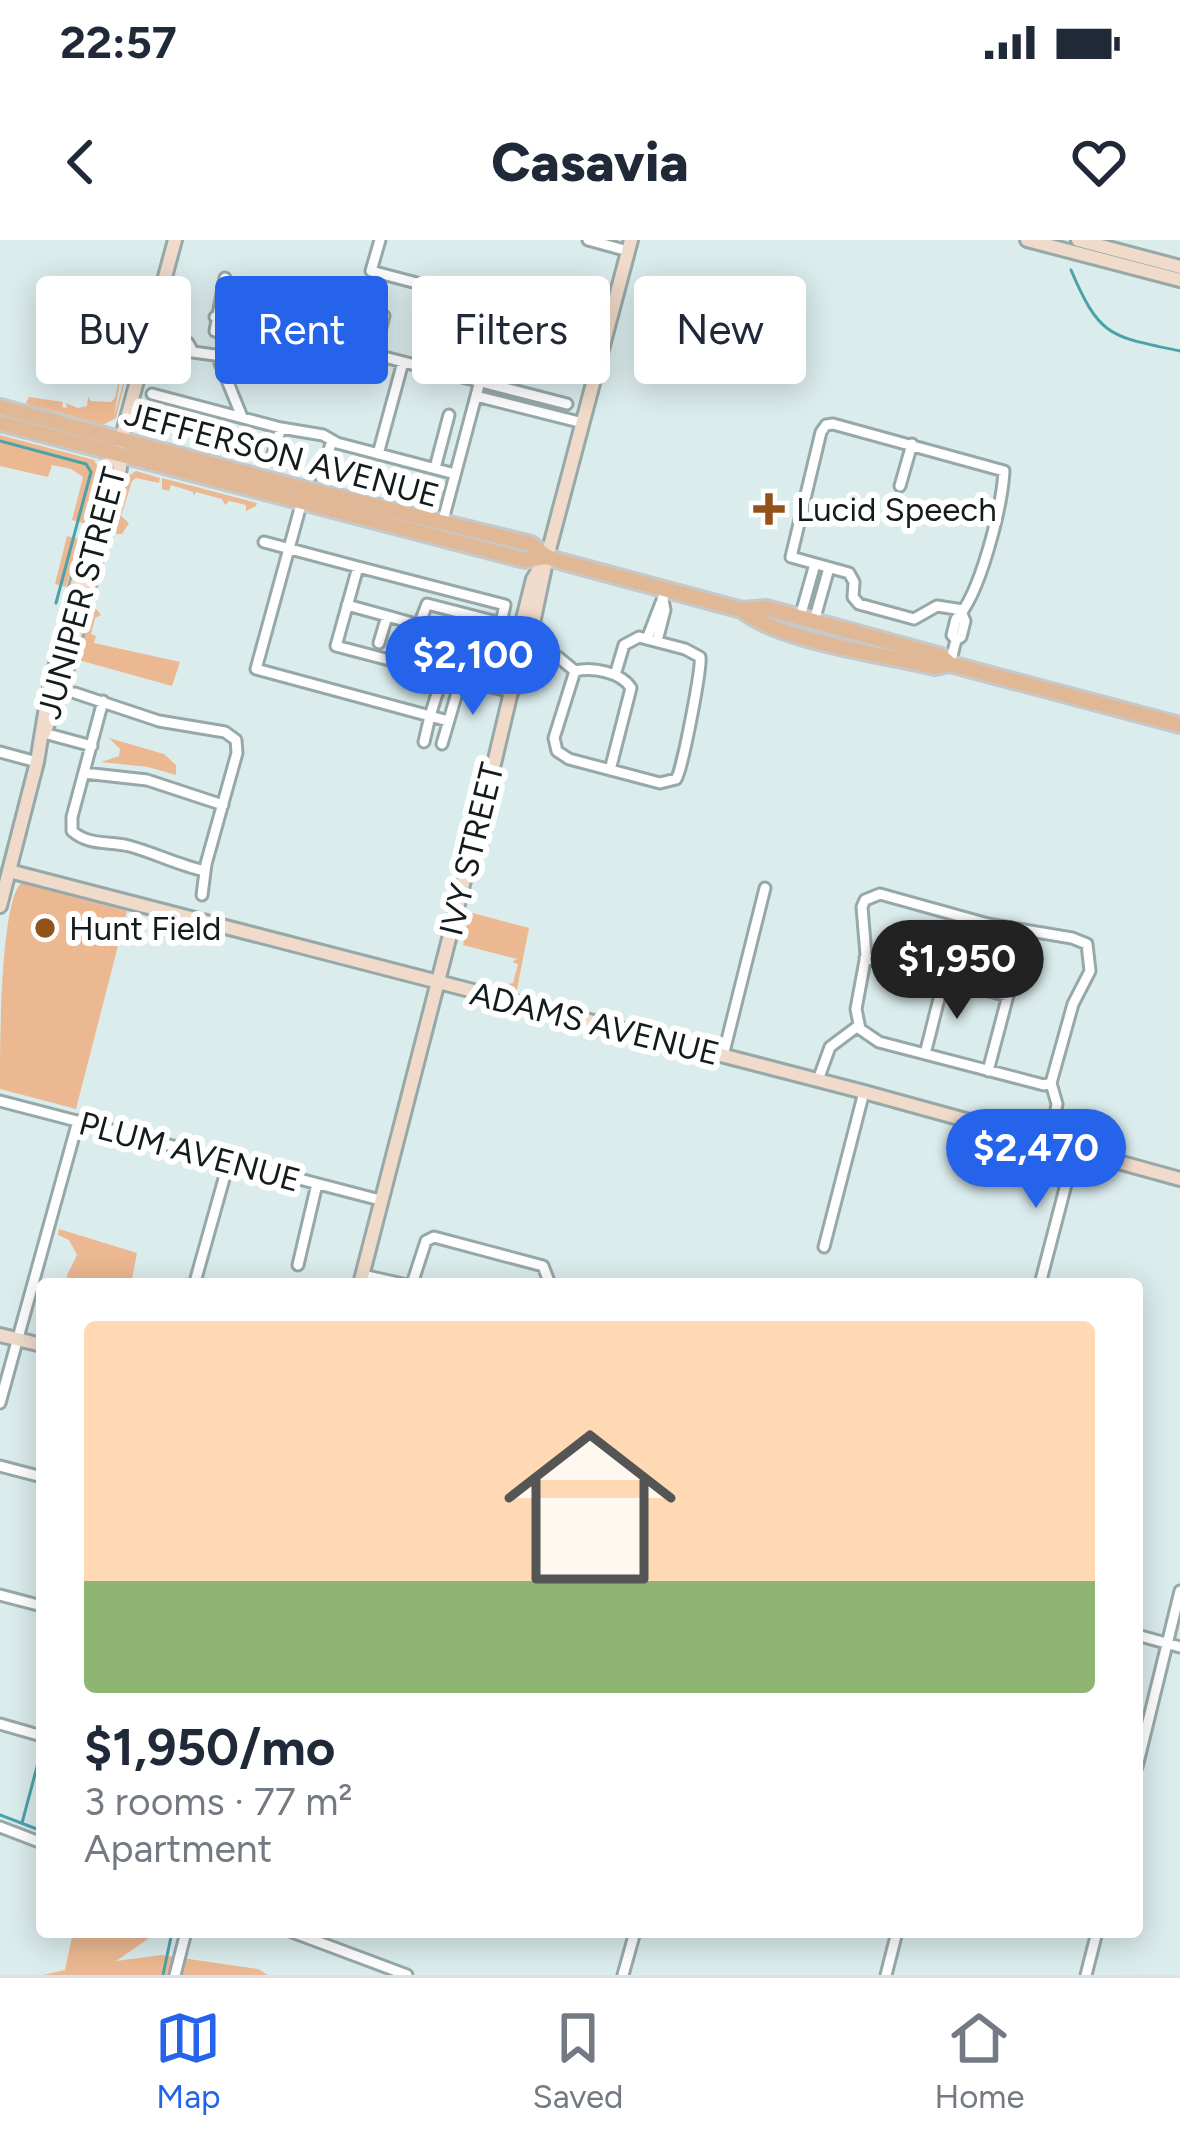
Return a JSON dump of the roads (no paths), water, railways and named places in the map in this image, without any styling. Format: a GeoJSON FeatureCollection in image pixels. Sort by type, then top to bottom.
{"type":"FeatureCollection","features":[{"type":"Feature","properties":{"kind":"main road","name":"JEFFERSON AVENUE"},"geometry":{"type":"LineString","coordinates":[[0,407],[302,501],[524,560],[547,557]]}},
{"type":"Feature","properties":{"kind":"main road","name":"JEFFERSON AVENUE"},"geometry":{"type":"LineString","coordinates":[[0,423],[120,446],[530,544],[547,557],[664,595],[742,610],[766,608],[940,656],[950,664],[1180,725]]}},
{"type":"Feature","properties":{"kind":"main road"},"geometry":{"type":"LineString","coordinates":[[263,490],[289,485]]}},
{"type":"Feature","properties":{"kind":"main road","name":"JEFFERSON AVENUE"},"geometry":{"type":"LineString","coordinates":[[742,610],[756,622],[797,635],[935,667],[950,664]]}},
{"type":"Feature","properties":{"kind":"main road"},"geometry":{"type":"LineString","coordinates":[[797,635],[801,627],[830,633],[846,630]]}},
{"type":"Feature","properties":{"kind":"street","name":"JUNIPER STREET"},"geometry":{"type":"LineString","coordinates":[[169,276],[176,240]]}},
{"type":"Feature","properties":{"kind":"street"},"geometry":{"type":"LineString","coordinates":[[547,557],[629,245],[588,240]]}},
{"type":"Feature","properties":{"kind":"street"},"geometry":{"type":"LineString","coordinates":[[1028,240],[1180,280]]}},
{"type":"Feature","properties":{"kind":"street"},"geometry":{"type":"LineString","coordinates":[[1078,240],[1180,267]]}},
{"type":"Feature","properties":{"kind":"street"},"geometry":{"type":"LineString","coordinates":[[376,241],[371,271],[412,282]]}},
{"type":"Feature","properties":{"kind":"street"},"geometry":{"type":"LineString","coordinates":[[388,360],[412,364]]}},
{"type":"Feature","properties":{"kind":"street"},"geometry":{"type":"LineString","coordinates":[[378,454],[403,362]]}},
{"type":"Feature","properties":{"kind":"street","name":"JUNIPER STREET"},"geometry":{"type":"LineString","coordinates":[[0,906],[119,471],[120,446],[141,384]]}},
{"type":"Feature","properties":{"kind":"street"},"geometry":{"type":"LineString","coordinates":[[230,384],[242,417]]}},
{"type":"Feature","properties":{"kind":"street"},"geometry":{"type":"LineString","coordinates":[[442,524],[479,384]]}},
{"type":"Feature","properties":{"kind":"street"},"geometry":{"type":"LineString","coordinates":[[488,384],[562,403],[554,416]]}},
{"type":"Feature","properties":{"kind":"street"},"geometry":{"type":"LineString","coordinates":[[152,394],[292,427],[455,474]]}},
{"type":"Feature","properties":{"kind":"street"},"geometry":{"type":"LineString","coordinates":[[476,396],[583,423]]}},
{"type":"Feature","properties":{"kind":"street"},"geometry":{"type":"LineString","coordinates":[[435,468],[449,415]]}},
{"type":"Feature","properties":{"kind":"street"},"geometry":{"type":"LineString","coordinates":[[950,664],[965,621],[963,612],[977,582],[1004,471],[833,424],[823,427],[790,550],[794,559],[851,575],[853,597],[867,607],[914,619],[937,606],[963,612]]}},
{"type":"Feature","properties":{"kind":"street"},"geometry":{"type":"LineString","coordinates":[[272,460],[281,428]]}},
{"type":"Feature","properties":{"kind":"street"},"geometry":{"type":"LineString","coordinates":[[321,478],[332,440]]}},
{"type":"Feature","properties":{"kind":"street"},"geometry":{"type":"LineString","coordinates":[[900,486],[912,444]]}},
{"type":"Feature","properties":{"kind":"street"},"geometry":{"type":"LineString","coordinates":[[302,501],[256,669],[448,721]]}},
{"type":"Feature","properties":{"kind":"street"},"geometry":{"type":"LineString","coordinates":[[264,542],[506,605],[501,622],[427,604],[419,625],[347,605]]}},
{"type":"Feature","properties":{"kind":"street","name":"IVY STREET"},"geometry":{"type":"LineString","coordinates":[[361,1278],[511,692],[521,680],[547,557]]}},
{"type":"Feature","properties":{"kind":"street","name":"IVY STREET"},"geometry":{"type":"LineString","coordinates":[[511,692],[508,679],[533,579],[547,557]]}},
{"type":"Feature","properties":{"kind":"street"},"geometry":{"type":"LineString","coordinates":[[807,619],[815,564]]}},
{"type":"Feature","properties":{"kind":"street"},"geometry":{"type":"LineString","coordinates":[[358,567],[335,646],[511,692]]}},
{"type":"Feature","properties":{"kind":"street"},"geometry":{"type":"LineString","coordinates":[[807,619],[829,568]]}},
{"type":"Feature","properties":{"kind":"street"},"geometry":{"type":"LineString","coordinates":[[810,584],[824,587]]}},
{"type":"Feature","properties":{"kind":"street"},"geometry":{"type":"LineString","coordinates":[[652,640],[656,609],[664,595]]}},
{"type":"Feature","properties":{"kind":"street"},"geometry":{"type":"LineString","coordinates":[[379,643],[387,616]]}},
{"type":"Feature","properties":{"kind":"street"},"geometry":{"type":"LineString","coordinates":[[575,671],[554,738],[558,752],[660,783],[672,781],[682,772],[700,657],[652,640],[631,639],[615,675]]}},
{"type":"Feature","properties":{"kind":"street"},"geometry":{"type":"LineString","coordinates":[[527,648],[561,658],[575,671]]}},
{"type":"Feature","properties":{"kind":"street"},"geometry":{"type":"LineString","coordinates":[[575,671],[588,669],[628,682],[630,697],[610,770]]}},
{"type":"Feature","properties":{"kind":"street"},"geometry":{"type":"LineString","coordinates":[[424,742],[443,674]]}},
{"type":"Feature","properties":{"kind":"street"},"geometry":{"type":"LineString","coordinates":[[442,744],[461,679]]}},
{"type":"Feature","properties":{"kind":"street"},"geometry":{"type":"LineString","coordinates":[[75,693],[236,740],[237,753],[202,895]]}},
{"type":"Feature","properties":{"kind":"street"},"geometry":{"type":"LineString","coordinates":[[103,701],[72,831],[77,837],[130,846],[206,871]]}},
{"type":"Feature","properties":{"kind":"street"},"geometry":{"type":"LineString","coordinates":[[44,733],[92,746]]}},
{"type":"Feature","properties":{"kind":"street"},"geometry":{"type":"LineString","coordinates":[[0,752],[38,763]]}},
{"type":"Feature","properties":{"kind":"street"},"geometry":{"type":"LineString","coordinates":[[84,773],[146,780],[223,806]]}},
{"type":"Feature","properties":{"kind":"street","name":"ADAMS AVENUE"},"geometry":{"type":"LineString","coordinates":[[9,871],[864,1092],[1180,1179]]}},
{"type":"Feature","properties":{"kind":"street"},"geometry":{"type":"LineString","coordinates":[[723,1056],[765,888]]}},
{"type":"Feature","properties":{"kind":"street"},"geometry":{"type":"LineString","coordinates":[[1050,1143],[1057,1111],[1051,1083],[1073,1004],[1090,971],[1087,944],[880,895],[865,900],[866,958],[856,1009],[858,1026],[879,1042],[1043,1085],[1051,1083]]}},
{"type":"Feature","properties":{"kind":"street"},"geometry":{"type":"LineString","coordinates":[[866,958],[1008,996]]}},
{"type":"Feature","properties":{"kind":"street"},"geometry":{"type":"LineString","coordinates":[[988,1071],[1016,965]]}},
{"type":"Feature","properties":{"kind":"street"},"geometry":{"type":"LineString","coordinates":[[925,1054],[944,979]]}},
{"type":"Feature","properties":{"kind":"street"},"geometry":{"type":"LineString","coordinates":[[818,1080],[830,1047],[858,1026]]}},
{"type":"Feature","properties":{"kind":"street"},"geometry":{"type":"LineString","coordinates":[[824,1247],[864,1092]]}},
{"type":"Feature","properties":{"kind":"street","name":"PLUM AVENUE"},"geometry":{"type":"LineString","coordinates":[[0,1101],[380,1201]]}},
{"type":"Feature","properties":{"kind":"street"},"geometry":{"type":"LineString","coordinates":[[0,1403],[78,1121]]}},
{"type":"Feature","properties":{"kind":"street"},"geometry":{"type":"LineString","coordinates":[[1042,1278],[1075,1150]]}},
{"type":"Feature","properties":{"kind":"street"},"geometry":{"type":"LineString","coordinates":[[195,1278],[229,1161]]}},
{"type":"Feature","properties":{"kind":"street"},"geometry":{"type":"LineString","coordinates":[[298,1265],[317,1184]]}},
{"type":"Feature","properties":{"kind":"street"},"geometry":{"type":"LineString","coordinates":[[414,1278],[426,1241],[434,1238],[543,1266],[548,1278]]}},
{"type":"Feature","properties":{"kind":"street"},"geometry":{"type":"LineString","coordinates":[[0,1334],[36,1344]]}},
{"type":"Feature","properties":{"kind":"street"},"geometry":{"type":"LineString","coordinates":[[0,1466],[36,1475]]}},
{"type":"Feature","properties":{"kind":"street"},"geometry":{"type":"LineString","coordinates":[[1143,1741],[1180,1591]]}},
{"type":"Feature","properties":{"kind":"street"},"geometry":{"type":"LineString","coordinates":[[0,1595],[36,1604]]}},
{"type":"Feature","properties":{"kind":"street"},"geometry":{"type":"LineString","coordinates":[[1143,1637],[1180,1647]]}},
{"type":"Feature","properties":{"kind":"street"},"geometry":{"type":"LineString","coordinates":[[0,1724],[36,1734]]}},
{"type":"Feature","properties":{"kind":"street"},"geometry":{"type":"LineString","coordinates":[[0,1827],[36,1841]]}},
{"type":"Feature","properties":{"kind":"street"},"geometry":{"type":"LineString","coordinates":[[175,1975],[184,1938]]}},
{"type":"Feature","properties":{"kind":"street"},"geometry":{"type":"LineString","coordinates":[[308,1938],[407,1975]]}},
{"type":"Feature","properties":{"kind":"street"},"geometry":{"type":"LineString","coordinates":[[623,1975],[632,1938]]}},
{"type":"Feature","properties":{"kind":"street"},"geometry":{"type":"LineString","coordinates":[[886,1975],[895,1938]]}},
{"type":"Feature","properties":{"kind":"street"},"geometry":{"type":"LineString","coordinates":[[1086,1975],[1095,1938]]}},
{"type":"Feature","properties":{"kind":"waterway"},"geometry":{"type":"LineString","coordinates":[[1071,270],[1090,309],[1110,330],[1180,351]]}},
{"type":"Feature","properties":{"kind":"waterway"},"geometry":{"type":"LineString","coordinates":[[0,441],[86,464],[91,472],[56,603]]}},
{"type":"Feature","properties":{"kind":"waterway"},"geometry":{"type":"LineString","coordinates":[[22,1823],[36,1770]]}},
{"type":"Feature","properties":{"kind":"waterway"},"geometry":{"type":"LineString","coordinates":[[0,1815],[36,1829]]}},
{"type":"Feature","properties":{"kind":"waterway"},"geometry":{"type":"LineString","coordinates":[[163,1975],[171,1938]]}},
{"type":"Feature","properties":{"kind":"place","name":"Lucid Speech"},"geometry":{"type":"Point","coordinates":[769,509]}},
{"type":"Feature","properties":{"kind":"place","name":"Hunt Field"},"geometry":{"type":"Point","coordinates":[45,928]}}]}
